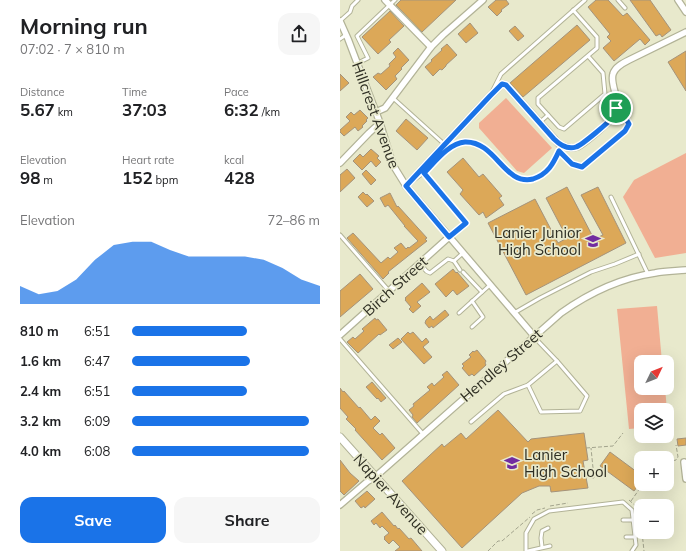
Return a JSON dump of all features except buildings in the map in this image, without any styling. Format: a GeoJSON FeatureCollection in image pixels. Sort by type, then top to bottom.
{"type":"FeatureCollection","features":[{"type":"Feature","properties":{"kind":"street"},"geometry":{"type":"LineString","coordinates":[[385,0],[431,46]]}},
{"type":"Feature","properties":{"kind":"street"},"geometry":{"type":"LineString","coordinates":[[376,112],[385,108],[431,46],[483,0]]}},
{"type":"Feature","properties":{"kind":"street"},"geometry":{"type":"LineString","coordinates":[[678,0],[686,12]]}},
{"type":"Feature","properties":{"kind":"street","name":"Hillcrest Avenue"},"geometry":{"type":"LineString","coordinates":[[340,21],[376,112],[393,165],[406,186],[534,336]]}},
{"type":"Feature","properties":{"kind":"street"},"geometry":{"type":"LineString","coordinates":[[406,186],[502,84],[506,85],[559,144],[560,148],[577,147],[585,142],[612,118],[616,112],[617,103],[612,79],[612,75],[615,70],[629,60],[686,32]]}},
{"type":"Feature","properties":{"kind":"street"},"geometry":{"type":"LineString","coordinates":[[341,161],[369,132],[380,123]]}},
{"type":"Feature","properties":{"kind":"street","name":"Birch Street"},"geometry":{"type":"LineString","coordinates":[[340,335],[449,237]]}},
{"type":"Feature","properties":{"kind":"street","name":"Hendley Street"},"geometry":{"type":"LineString","coordinates":[[340,505],[368,481],[375,477],[534,336],[576,302],[600,289],[627,279],[648,274],[686,270]]}},
{"type":"Feature","properties":{"kind":"street","name":"Napier Avenue"},"geometry":{"type":"LineString","coordinates":[[340,437],[442,551]]}},
{"type":"Feature","properties":{"kind":"street"},"geometry":{"type":"LineString","coordinates":[[684,462],[686,479]]}},
{"type":"Feature","properties":{"kind":"lane"},"geometry":{"type":"LineString","coordinates":[[340,21],[350,12],[352,6],[358,0]]}},
{"type":"Feature","properties":{"kind":"lane"},"geometry":{"type":"LineString","coordinates":[[357,64],[368,58],[357,36],[395,0]]}},
{"type":"Feature","properties":{"kind":"lane"},"geometry":{"type":"LineString","coordinates":[[490,96],[500,74],[585,0]]}},
{"type":"Feature","properties":{"kind":"lane"},"geometry":{"type":"LineString","coordinates":[[618,0],[625,8]]}},
{"type":"Feature","properties":{"kind":"lane"},"geometry":{"type":"LineString","coordinates":[[573,10],[597,37],[596,48],[538,98],[538,104],[559,127],[564,129],[605,94],[603,73],[588,56]]}},
{"type":"Feature","properties":{"kind":"lane"},"geometry":{"type":"LineString","coordinates":[[340,38],[346,36]]}},
{"type":"Feature","properties":{"kind":"lane"},"geometry":{"type":"LineString","coordinates":[[393,98],[444,144]]}},
{"type":"Feature","properties":{"kind":"lane"},"geometry":{"type":"LineString","coordinates":[[406,186],[424,173],[450,147],[465,142],[475,143],[484,147],[507,171],[513,176],[522,179],[531,179],[547,172],[554,162],[560,148],[572,164],[582,167],[625,131],[629,124],[616,108]]}},
{"type":"Feature","properties":{"kind":"lane"},"geometry":{"type":"LineString","coordinates":[[539,123],[548,115]]}},
{"type":"Feature","properties":{"kind":"lane"},"geometry":{"type":"LineString","coordinates":[[424,173],[466,223],[449,237]]}},
{"type":"Feature","properties":{"kind":"lane"},"geometry":{"type":"LineString","coordinates":[[611,197],[648,274]]}},
{"type":"Feature","properties":{"kind":"lane"},"geometry":{"type":"LineString","coordinates":[[340,235],[389,291]]}},
{"type":"Feature","properties":{"kind":"lane"},"geometry":{"type":"LineString","coordinates":[[454,261],[463,253]]}},
{"type":"Feature","properties":{"kind":"lane"},"geometry":{"type":"LineString","coordinates":[[514,313],[591,272],[639,254]]}},
{"type":"Feature","properties":{"kind":"lane"},"geometry":{"type":"LineString","coordinates":[[422,262],[424,268],[430,273],[448,259],[454,261],[461,271],[482,292]]}},
{"type":"Feature","properties":{"kind":"lane"},"geometry":{"type":"LineString","coordinates":[[459,313],[490,285]]}},
{"type":"Feature","properties":{"kind":"lane"},"geometry":{"type":"LineString","coordinates":[[472,302],[483,317],[472,327]]}},
{"type":"Feature","properties":{"kind":"lane"},"geometry":{"type":"LineString","coordinates":[[528,385],[540,412],[580,411],[587,396],[534,336]]}},
{"type":"Feature","properties":{"kind":"lane"},"geometry":{"type":"LineString","coordinates":[[340,339],[423,434]]}},
{"type":"Feature","properties":{"kind":"lane"},"geometry":{"type":"LineString","coordinates":[[471,422],[504,394],[528,385],[557,361]]}},
{"type":"Feature","properties":{"kind":"lane"},"geometry":{"type":"LineString","coordinates":[[550,546],[527,551],[526,533],[534,519],[549,511],[623,502],[632,510],[634,528]]}},
{"type":"Feature","properties":{"kind":"lane"},"geometry":{"type":"LineString","coordinates":[[623,520],[633,520]]}},
{"type":"Feature","properties":{"kind":"lane"},"geometry":{"type":"LineString","coordinates":[[542,547],[542,531],[548,528]]}},
{"type":"Feature","properties":{"kind":"lane"},"geometry":{"type":"LineString","coordinates":[[626,538],[634,537]]}},
{"type":"Feature","properties":{"kind":"lane"},"geometry":{"type":"LineString","coordinates":[[632,551],[636,545],[635,539]]}},
{"type":"Feature","properties":{"kind":"path"},"geometry":{"type":"LineString","coordinates":[[586,448],[613,446],[623,433]]}},
{"type":"Feature","properties":{"kind":"path"},"geometry":{"type":"LineString","coordinates":[[674,460],[678,457],[676,445]]}},
{"type":"Feature","properties":{"kind":"path"},"geometry":{"type":"LineString","coordinates":[[586,477],[594,478],[590,447]]}},
{"type":"Feature","properties":{"kind":"path"},"geometry":{"type":"LineString","coordinates":[[631,501],[638,491]]}},
{"type":"Feature","properties":{"kind":"path"},"geometry":{"type":"LineString","coordinates":[[643,539],[644,551]]}},
{"type":"Feature","properties":{"kind":"shaded area"},"geometry":{"type":"Polygon","coordinates":[[[506,98],[552,148],[524,173],[517,171],[479,128],[479,123],[506,98]]]}},
{"type":"Feature","properties":{"kind":"shaded area"},"geometry":{"type":"Polygon","coordinates":[[[686,153],[686,253],[655,258],[623,197],[634,180],[686,153]]]}},
{"type":"Feature","properties":{"kind":"shaded area"},"geometry":{"type":"Polygon","coordinates":[[[657,306],[661,355],[634,355],[634,395],[666,395],[666,403],[634,403],[634,429],[629,429],[617,309],[657,306]]]}},
{"type":"Feature","properties":{"kind":"place","name":"Lanier Junior High School"},"geometry":{"type":"Point","coordinates":[593,241]}},
{"type":"Feature","properties":{"kind":"place","name":"Lanier High School"},"geometry":{"type":"Point","coordinates":[512,463]}},
{"type":"Feature","properties":{"kind":"route"},"geometry":{"type":"LineString","coordinates":[[502,84],[506,85],[559,144],[565,147],[577,147],[585,142],[612,118],[616,112],[616,108],[629,124],[625,131],[582,167],[572,164],[559,151],[547,172],[531,179],[522,179],[513,176],[484,147],[475,143],[465,142],[450,147],[424,173],[466,223],[449,237],[406,186],[502,84]]}}]}
